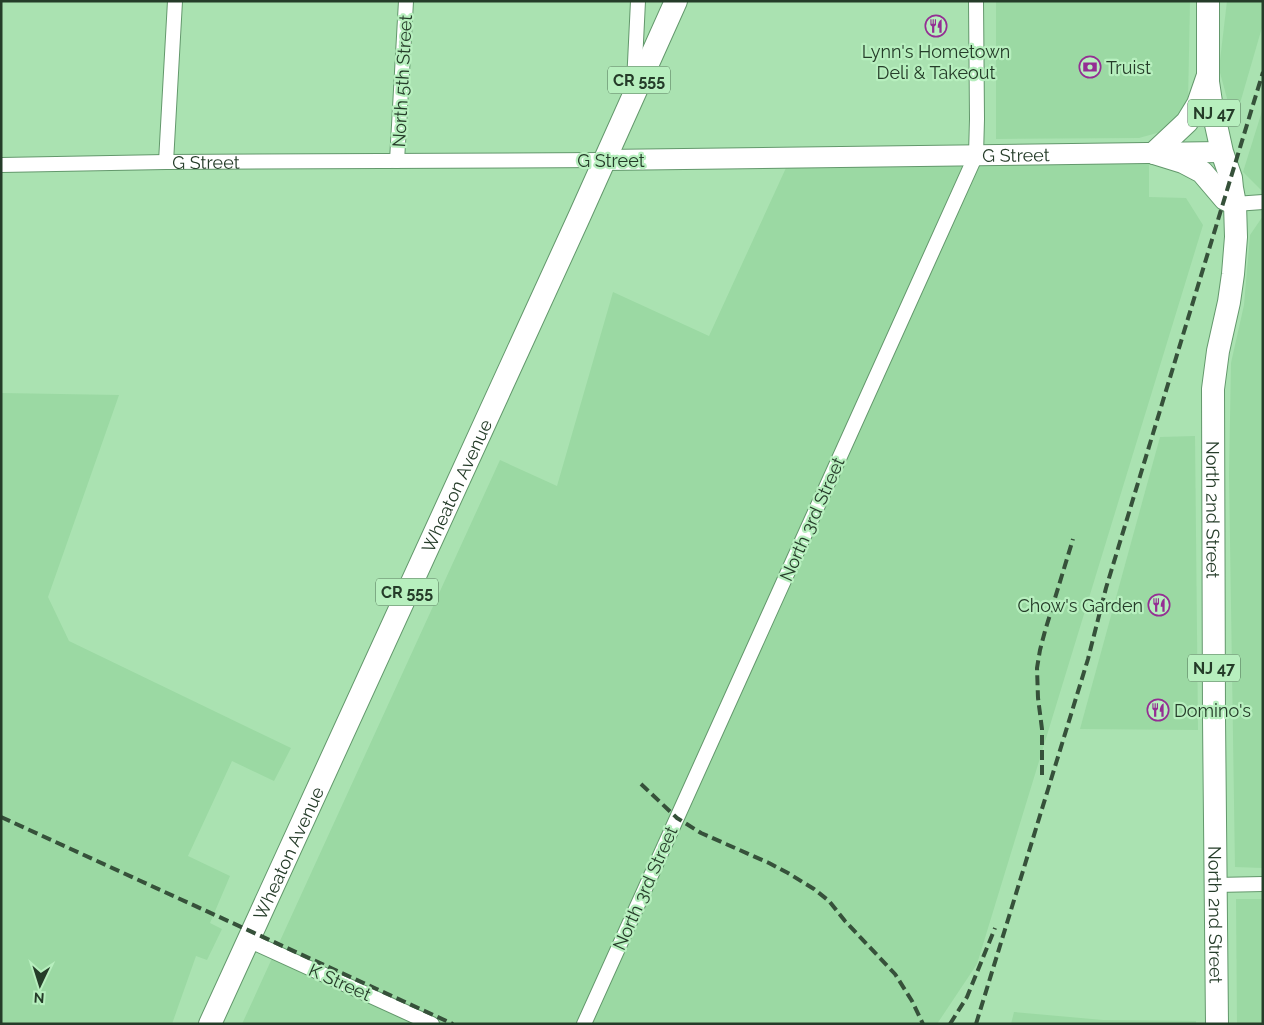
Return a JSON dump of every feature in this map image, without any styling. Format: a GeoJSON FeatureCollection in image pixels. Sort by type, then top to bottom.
{"type":"FeatureCollection","features":[{"type":"Feature","properties":{"kind":"main road","name":"Wheaton Avenue"},"geometry":{"type":"LineString","coordinates":[[210,1024],[676,1]]}},
{"type":"Feature","properties":{"kind":"main road","name":"North 2nd Street"},"geometry":{"type":"LineString","coordinates":[[1208,1],[1208,75],[1211,102],[1222,152],[1231,178],[1235,204],[1236,237],[1233,274],[1218,350],[1213,389],[1217,1024]]}},
{"type":"Feature","properties":{"kind":"main road"},"geometry":{"type":"LineString","coordinates":[[1208,75],[1198,104],[1187,122],[1154,153],[1183,162],[1202,172],[1225,199],[1235,204]]}},
{"type":"Feature","properties":{"kind":"main road","name":"G Street"},"geometry":{"type":"LineString","coordinates":[[604,160],[1222,152]]}},
{"type":"Feature","properties":{"kind":"street"},"geometry":{"type":"LineString","coordinates":[[166,162],[175,1]]}},
{"type":"Feature","properties":{"kind":"street","name":"North 5th Street"},"geometry":{"type":"LineString","coordinates":[[397,161],[406,1]]}},
{"type":"Feature","properties":{"kind":"street"},"geometry":{"type":"LineString","coordinates":[[634,92],[638,1]]}},
{"type":"Feature","properties":{"kind":"street","name":"North 3rd Street"},"geometry":{"type":"LineString","coordinates":[[584,1024],[976,155],[976,1]]}},
{"type":"Feature","properties":{"kind":"street","name":"G Street"},"geometry":{"type":"LineString","coordinates":[[1,164],[604,160]]}},
{"type":"Feature","properties":{"kind":"street"},"geometry":{"type":"LineString","coordinates":[[1235,204],[1263,202]]}},
{"type":"Feature","properties":{"kind":"street"},"geometry":{"type":"LineString","coordinates":[[1216,885],[1263,884]]}},
{"type":"Feature","properties":{"kind":"street","name":"K Street"},"geometry":{"type":"LineString","coordinates":[[248,940],[405,1018],[432,1024]]}},
{"type":"Feature","properties":{"kind":"shaded area"},"geometry":{"type":"Polygon","coordinates":[[[996,1],[1190,1],[1188,103],[1164,131],[1139,138],[996,139],[996,1]]]}},
{"type":"Feature","properties":{"kind":"shaded area"},"geometry":{"type":"Polygon","coordinates":[[[1227,1],[1263,1],[1263,24],[1234,124],[1219,69],[1227,1]]]}},
{"type":"Feature","properties":{"kind":"shaded area"},"geometry":{"type":"Polygon","coordinates":[[[1263,108],[1263,191],[1262,191],[1243,172],[1263,108]]]}},
{"type":"Feature","properties":{"kind":"shaded area"},"geometry":{"type":"Polygon","coordinates":[[[1149,153],[1149,197],[1186,198],[1203,225],[977,964],[937,1024],[242,1024],[500,460],[557,486],[613,292],[709,336],[791,157],[1149,153]]]}},
{"type":"Feature","properties":{"kind":"shaded area"},"geometry":{"type":"Polygon","coordinates":[[[1263,216],[1263,868],[1235,867],[1229,474],[1231,363],[1244,305],[1250,235],[1263,216]]]}},
{"type":"Feature","properties":{"kind":"shaded area"},"geometry":{"type":"Polygon","coordinates":[[[1,393],[119,395],[48,597],[69,641],[291,748],[274,781],[232,761],[188,856],[230,876],[210,923],[222,929],[207,960],[196,956],[172,1024],[1,1024],[1,393]]]}},
{"type":"Feature","properties":{"kind":"shaded area"},"geometry":{"type":"Polygon","coordinates":[[[1195,436],[1198,730],[1080,729],[1160,437],[1195,436]]]}},
{"type":"Feature","properties":{"kind":"shaded area"},"geometry":{"type":"Polygon","coordinates":[[[1236,899],[1263,899],[1263,1024],[1237,1024],[1236,899]]]}},
{"type":"Feature","properties":{"kind":"shaded area"},"geometry":{"type":"Polygon","coordinates":[[[1014,1012],[1103,1020],[1196,1021],[1196,1024],[1011,1024],[1014,1012]]]}},
{"type":"Feature","properties":{"kind":"railway"},"geometry":{"type":"LineString","coordinates":[[976,1024],[1088,659],[1106,588],[1263,72]]}},
{"type":"Feature","properties":{"kind":"railway"},"geometry":{"type":"LineString","coordinates":[[1042,775],[1042,729],[1037,668],[1045,631],[1073,539]]}},
{"type":"Feature","properties":{"kind":"railway"},"geometry":{"type":"LineString","coordinates":[[641,784],[677,818],[701,833],[788,873],[829,901],[845,921],[895,974],[912,1001],[923,1024]]}},
{"type":"Feature","properties":{"kind":"railway"},"geometry":{"type":"LineString","coordinates":[[1,817],[453,1024]]}},
{"type":"Feature","properties":{"kind":"railway"},"geometry":{"type":"LineString","coordinates":[[950,1024],[967,997],[995,928]]}},
{"type":"Feature","properties":{"kind":"place","name":"Lynn's Hometown Deli & Takeout"},"geometry":{"type":"Point","coordinates":[936,26]}},
{"type":"Feature","properties":{"kind":"place","name":"Truist"},"geometry":{"type":"Point","coordinates":[1090,67]}},
{"type":"Feature","properties":{"kind":"place","name":"Chow's Garden"},"geometry":{"type":"Point","coordinates":[1159,605]}},
{"type":"Feature","properties":{"kind":"place","name":"Domino's"},"geometry":{"type":"Point","coordinates":[1158,710]}}]}
